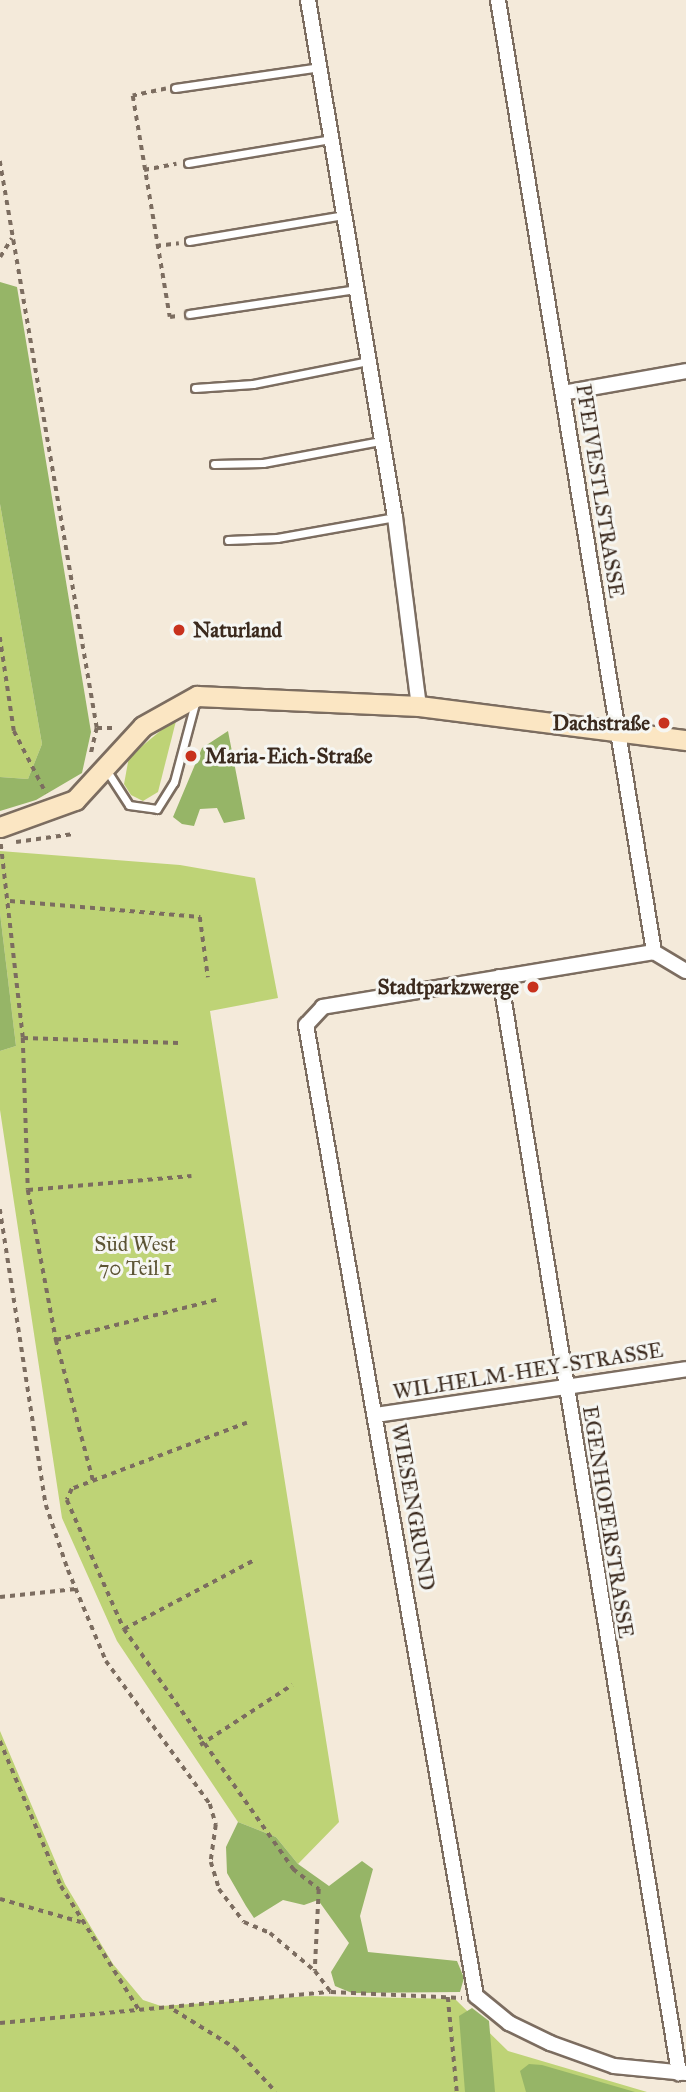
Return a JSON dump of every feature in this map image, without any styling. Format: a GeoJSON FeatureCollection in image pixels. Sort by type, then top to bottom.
{"type":"FeatureCollection","features":[{"type":"Feature","properties":{"kind":"street"},"geometry":{"type":"LineString","coordinates":[[308,0],[395,517],[419,706]]}},
{"type":"Feature","properties":{"kind":"street","name":"PFEIVESTLSTRASSE"},"geometry":{"type":"LineString","coordinates":[[498,0],[654,952]]}},
{"type":"Feature","properties":{"kind":"street"},"geometry":{"type":"LineString","coordinates":[[563,393],[686,371]]}},
{"type":"Feature","properties":{"kind":"street"},"geometry":{"type":"LineString","coordinates":[[0,827],[56,810],[100,778],[143,726],[197,696],[419,706],[686,740]]}},
{"type":"Feature","properties":{"kind":"street"},"geometry":{"type":"LineString","coordinates":[[500,977],[654,952],[686,971]]}},
{"type":"Feature","properties":{"kind":"street","name":"WIESENGRUND"},"geometry":{"type":"LineString","coordinates":[[500,977],[323,1007],[306,1025],[476,1996],[509,2023],[550,2043],[614,2066],[682,2073]]}},
{"type":"Feature","properties":{"kind":"street","name":"EGENHOFERSTRASSE"},"geometry":{"type":"LineString","coordinates":[[500,977],[565,1387],[682,2073]]}},
{"type":"Feature","properties":{"kind":"street","name":"WILHELM-HEY-STRASSE"},"geometry":{"type":"LineString","coordinates":[[376,1415],[686,1369]]}},
{"type":"Feature","properties":{"kind":"lane"},"geometry":{"type":"LineString","coordinates":[[175,88],[320,67]]}},
{"type":"Feature","properties":{"kind":"lane"},"geometry":{"type":"LineString","coordinates":[[188,163],[332,139]]}},
{"type":"Feature","properties":{"kind":"lane"},"geometry":{"type":"LineString","coordinates":[[189,241],[345,215]]}},
{"type":"Feature","properties":{"kind":"lane"},"geometry":{"type":"LineString","coordinates":[[189,314],[357,289]]}},
{"type":"Feature","properties":{"kind":"lane"},"geometry":{"type":"LineString","coordinates":[[195,388],[253,384],[368,361]]}},
{"type":"Feature","properties":{"kind":"lane"},"geometry":{"type":"LineString","coordinates":[[214,464],[263,463],[381,441]]}},
{"type":"Feature","properties":{"kind":"lane"},"geometry":{"type":"LineString","coordinates":[[228,540],[277,538],[395,517]]}},
{"type":"Feature","properties":{"kind":"lane"},"geometry":{"type":"LineString","coordinates":[[100,778],[129,805],[157,809],[174,782],[197,696]]}},
{"type":"Feature","properties":{"kind":"path"},"geometry":{"type":"LineString","coordinates":[[170,317],[133,96],[175,88]]}},
{"type":"Feature","properties":{"kind":"path"},"geometry":{"type":"LineString","coordinates":[[0,161],[97,728],[88,775],[100,778]]}},
{"type":"Feature","properties":{"kind":"path"},"geometry":{"type":"LineString","coordinates":[[144,170],[188,163]]}},
{"type":"Feature","properties":{"kind":"path"},"geometry":{"type":"LineString","coordinates":[[0,257],[13,236]]}},
{"type":"Feature","properties":{"kind":"path"},"geometry":{"type":"LineString","coordinates":[[156,246],[189,241]]}},
{"type":"Feature","properties":{"kind":"path"},"geometry":{"type":"LineString","coordinates":[[0,637],[14,731],[56,810]]}},
{"type":"Feature","properties":{"kind":"path"},"geometry":{"type":"LineString","coordinates":[[0,844],[73,834]]}},
{"type":"Feature","properties":{"kind":"path"},"geometry":{"type":"LineString","coordinates":[[2,852],[10,901],[23,1038],[28,1189],[56,1340],[93,1480]]}},
{"type":"Feature","properties":{"kind":"path"},"geometry":{"type":"LineString","coordinates":[[10,901],[200,917],[208,977]]}},
{"type":"Feature","properties":{"kind":"path"},"geometry":{"type":"LineString","coordinates":[[23,1038],[179,1043]]}},
{"type":"Feature","properties":{"kind":"path"},"geometry":{"type":"LineString","coordinates":[[28,1189],[191,1176]]}},
{"type":"Feature","properties":{"kind":"path"},"geometry":{"type":"LineString","coordinates":[[0,1209],[46,1505],[76,1589],[106,1661],[210,1804],[216,1825],[211,1862],[219,1889],[244,1922],[270,1933],[315,1971],[331,1992]]}},
{"type":"Feature","properties":{"kind":"path"},"geometry":{"type":"LineString","coordinates":[[56,1340],[219,1299]]}},
{"type":"Feature","properties":{"kind":"path"},"geometry":{"type":"LineString","coordinates":[[247,1423],[93,1480],[72,1489],[67,1500],[124,1629],[200,1745],[293,1869],[319,1889],[315,1971]]}},
{"type":"Feature","properties":{"kind":"path"},"geometry":{"type":"LineString","coordinates":[[124,1629],[256,1559]]}},
{"type":"Feature","properties":{"kind":"path"},"geometry":{"type":"LineString","coordinates":[[0,1597],[76,1589]]}},
{"type":"Feature","properties":{"kind":"path"},"geometry":{"type":"LineString","coordinates":[[200,1745],[292,1685]]}},
{"type":"Feature","properties":{"kind":"path"},"geometry":{"type":"LineString","coordinates":[[0,1741],[81,1922],[139,2010]]}},
{"type":"Feature","properties":{"kind":"path"},"geometry":{"type":"LineString","coordinates":[[0,1899],[81,1922]]}},
{"type":"Feature","properties":{"kind":"path"},"geometry":{"type":"LineString","coordinates":[[0,2023],[331,1992],[448,1997],[457,2092]]}},
{"type":"Feature","properties":{"kind":"path"},"geometry":{"type":"LineString","coordinates":[[173,2008],[235,2048],[276,2092]]}},
{"type":"Feature","properties":{"kind":"green space"},"geometry":{"type":"Polygon","coordinates":[[[0,282],[17,287],[91,732],[82,773],[36,800],[0,811],[0,777],[28,779],[42,744],[0,504],[0,282]]]}},
{"type":"Feature","properties":{"kind":"green space"},"geometry":{"type":"Polygon","coordinates":[[[0,504],[42,744],[28,779],[0,777],[0,504]]]}},
{"type":"Feature","properties":{"kind":"green space"},"geometry":{"type":"Polygon","coordinates":[[[177,717],[158,792],[143,801],[131,795],[124,784],[129,757],[177,717]]]}},
{"type":"Feature","properties":{"kind":"green space"},"geometry":{"type":"Polygon","coordinates":[[[228,731],[245,819],[224,823],[217,808],[200,809],[194,826],[182,824],[173,817],[202,748],[228,731]]]}},
{"type":"Feature","properties":{"kind":"green space","name":"Süd West 70 Teil 1"},"geometry":{"type":"Polygon","coordinates":[[[0,851],[180,865],[255,878],[278,998],[210,1011],[339,1822],[298,1864],[276,1837],[238,1822],[117,1641],[62,1518],[0,1110],[0,1051],[16,1046],[0,913],[0,851]]]}},
{"type":"Feature","properties":{"kind":"green space"},"geometry":{"type":"Polygon","coordinates":[[[0,913],[16,1046],[0,1051],[0,913]]]}},
{"type":"Feature","properties":{"kind":"green space"},"geometry":{"type":"Polygon","coordinates":[[[0,1731],[65,1884],[113,1964],[143,2000],[161,2006],[311,1996],[455,1999],[508,2051],[647,2092],[0,2092],[0,1731]]]}},
{"type":"Feature","properties":{"kind":"green space"},"geometry":{"type":"Polygon","coordinates":[[[238,1822],[276,1837],[298,1864],[329,1886],[362,1861],[373,1869],[360,1916],[368,1952],[457,1961],[464,1978],[460,1992],[352,1993],[335,1986],[331,1972],[349,1943],[318,1900],[304,1905],[283,1900],[254,1918],[246,1906],[227,1873],[226,1847],[238,1822]]]}},
{"type":"Feature","properties":{"kind":"green space"},"geometry":{"type":"Polygon","coordinates":[[[472,2008],[489,2021],[495,2092],[465,2092],[459,2016],[472,2008]]]}},
{"type":"Feature","properties":{"kind":"green space"},"geometry":{"type":"Polygon","coordinates":[[[529,2064],[542,2065],[635,2092],[526,2092],[520,2071],[529,2064]]]}},
{"type":"Feature","properties":{"kind":"place","name":"Naturland"},"geometry":{"type":"Point","coordinates":[179,630]}},
{"type":"Feature","properties":{"kind":"place","name":"Dachstraße"},"geometry":{"type":"Point","coordinates":[664,723]}},
{"type":"Feature","properties":{"kind":"place","name":"Maria-Eich-Straße"},"geometry":{"type":"Point","coordinates":[191,756]}},
{"type":"Feature","properties":{"kind":"place","name":"Stadtparkzwerge"},"geometry":{"type":"Point","coordinates":[533,987]}}]}
